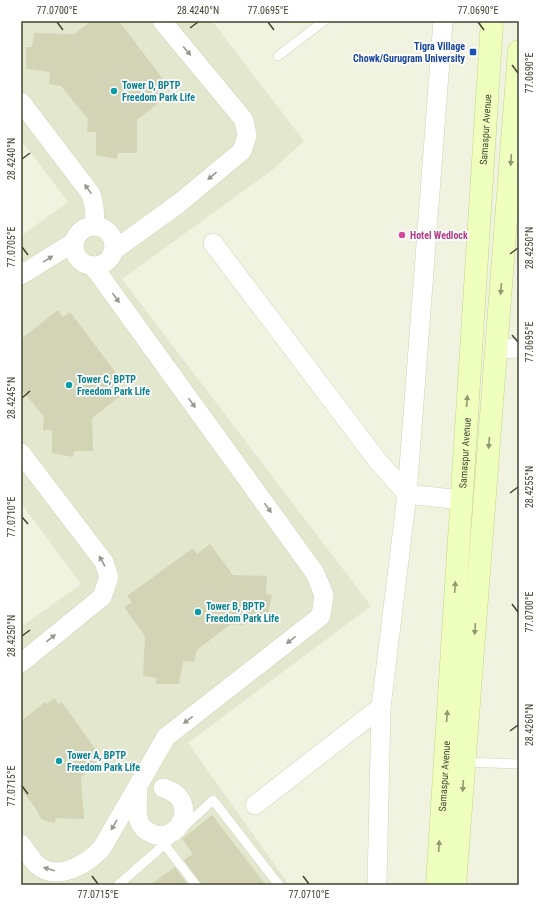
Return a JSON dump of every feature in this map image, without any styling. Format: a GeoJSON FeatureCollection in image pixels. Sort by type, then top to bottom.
{"type":"FeatureCollection","features":[{"type":"Feature","properties":{"kind":"main road","name":"Samaspur Avenue"},"geometry":{"type":"LineString","coordinates":[[437,885],[492,21]]}},
{"type":"Feature","properties":{"kind":"main road","name":"Samaspur Avenue"},"geometry":{"type":"LineString","coordinates":[[455,885],[519,51]]}},
{"type":"Feature","properties":{"kind":"street"},"geometry":{"type":"LineString","coordinates":[[113,251],[114,245],[110,235],[106,230],[94,226],[79,232],[74,242],[75,254],[82,263],[93,266],[106,262],[113,251],[178,204],[242,151],[246,136],[244,120],[162,21]]}},
{"type":"Feature","properties":{"kind":"street"},"geometry":{"type":"LineString","coordinates":[[377,885],[380,707],[408,494],[443,21]]}},
{"type":"Feature","properties":{"kind":"street"},"geometry":{"type":"LineString","coordinates":[[21,102],[92,194],[94,206],[94,226]]}},
{"type":"Feature","properties":{"kind":"street"},"geometry":{"type":"LineString","coordinates":[[21,275],[74,242]]}},
{"type":"Feature","properties":{"kind":"street"},"geometry":{"type":"LineString","coordinates":[[213,243],[377,460],[408,494],[461,500]]}},
{"type":"Feature","properties":{"kind":"street"},"geometry":{"type":"LineString","coordinates":[[21,844],[37,865],[48,870],[65,872],[84,863],[102,848],[138,783],[166,737],[321,616],[324,595],[315,573],[93,266]]}},
{"type":"Feature","properties":{"kind":"street"},"geometry":{"type":"LineString","coordinates":[[497,349],[519,348]]}},
{"type":"Feature","properties":{"kind":"street"},"geometry":{"type":"LineString","coordinates":[[21,453],[104,562],[109,577],[102,597],[21,663]]}},
{"type":"Feature","properties":{"kind":"street"},"geometry":{"type":"LineString","coordinates":[[255,805],[380,707]]}},
{"type":"Feature","properties":{"kind":"street"},"geometry":{"type":"LineString","coordinates":[[138,783],[138,819],[142,826],[155,835],[171,833],[182,823],[184,815],[182,800],[171,790],[163,788]]}},
{"type":"Feature","properties":{"kind":"lane"},"geometry":{"type":"LineString","coordinates":[[278,56],[324,21]]}},
{"type":"Feature","properties":{"kind":"lane"},"geometry":{"type":"LineString","coordinates":[[465,762],[519,764]]}},
{"type":"Feature","properties":{"kind":"lane"},"geometry":{"type":"LineString","coordinates":[[118,885],[213,800],[279,885]]}},
{"type":"Feature","properties":{"kind":"lane"},"geometry":{"type":"LineString","coordinates":[[164,844],[196,885]]}},
{"type":"Feature","properties":{"kind":"shaded area"},"geometry":{"type":"Polygon","coordinates":[[[21,21],[212,21],[304,141],[271,171],[122,279],[371,606],[188,743],[289,885],[21,885],[21,627],[81,584],[21,503],[21,236],[68,202],[21,140],[21,21]]]}},
{"type":"Feature","properties":{"kind":"building","name":"Tower D, BPTP Freedom Park Life"},"geometry":{"type":"Polygon","coordinates":[[[91,21],[119,21],[163,79],[157,84],[167,96],[137,120],[137,153],[118,153],[117,159],[96,155],[96,132],[87,132],[88,119],[61,86],[49,84],[50,72],[26,69],[26,47],[32,47],[34,33],[74,34],[91,21]]]}},
{"type":"Feature","properties":{"kind":"building","name":"Tower C, BPTP Freedom Park Life"},"geometry":{"type":"Polygon","coordinates":[[[58,310],[63,317],[70,312],[119,377],[113,382],[123,394],[92,418],[93,451],[74,451],[73,457],[52,453],[52,430],[43,430],[44,417],[21,389],[21,339],[58,310]]]}},
{"type":"Feature","properties":{"kind":"building","name":"Tower B, BPTP Freedom Park Life"},"geometry":{"type":"Polygon","coordinates":[[[210,544],[233,575],[267,576],[266,594],[272,595],[267,617],[244,616],[244,625],[231,624],[197,650],[194,662],[183,661],[179,684],[156,684],[157,678],[143,676],[145,636],[124,607],[132,602],[127,596],[193,548],[197,554],[210,544]]]}},
{"type":"Feature","properties":{"kind":"building","name":"Tower A, BPTP Freedom Park Life"},"geometry":{"type":"Polygon","coordinates":[[[54,698],[59,704],[61,702],[72,716],[98,753],[95,754],[99,759],[91,767],[92,769],[81,777],[84,819],[56,818],[55,823],[42,820],[34,806],[21,789],[21,721],[45,702],[47,704],[54,698]]]}},
{"type":"Feature","properties":{"kind":"building"},"geometry":{"type":"Polygon","coordinates":[[[212,815],[266,885],[202,885],[184,860],[193,854],[182,839],[212,815]]]}},
{"type":"Feature","properties":{"kind":"building"},"geometry":{"type":"Polygon","coordinates":[[[175,867],[188,885],[150,885],[175,867]]]}},
{"type":"Feature","properties":{"kind":"place","name":"Tigra Village Chowk/Gurugram University"},"geometry":{"type":"Point","coordinates":[473,52]}},
{"type":"Feature","properties":{"kind":"place","name":"Tower D, BPTP Freedom Park Life"},"geometry":{"type":"Point","coordinates":[114,91]}},
{"type":"Feature","properties":{"kind":"place","name":"Hotel Wedlock"},"geometry":{"type":"Point","coordinates":[402,235]}},
{"type":"Feature","properties":{"kind":"place","name":"Tower C, BPTP Freedom Park Life"},"geometry":{"type":"Point","coordinates":[69,385]}},
{"type":"Feature","properties":{"kind":"place","name":"Tower B, BPTP Freedom Park Life"},"geometry":{"type":"Point","coordinates":[198,612]}},
{"type":"Feature","properties":{"kind":"place","name":"Tower A, BPTP Freedom Park Life"},"geometry":{"type":"Point","coordinates":[59,761]}}]}
